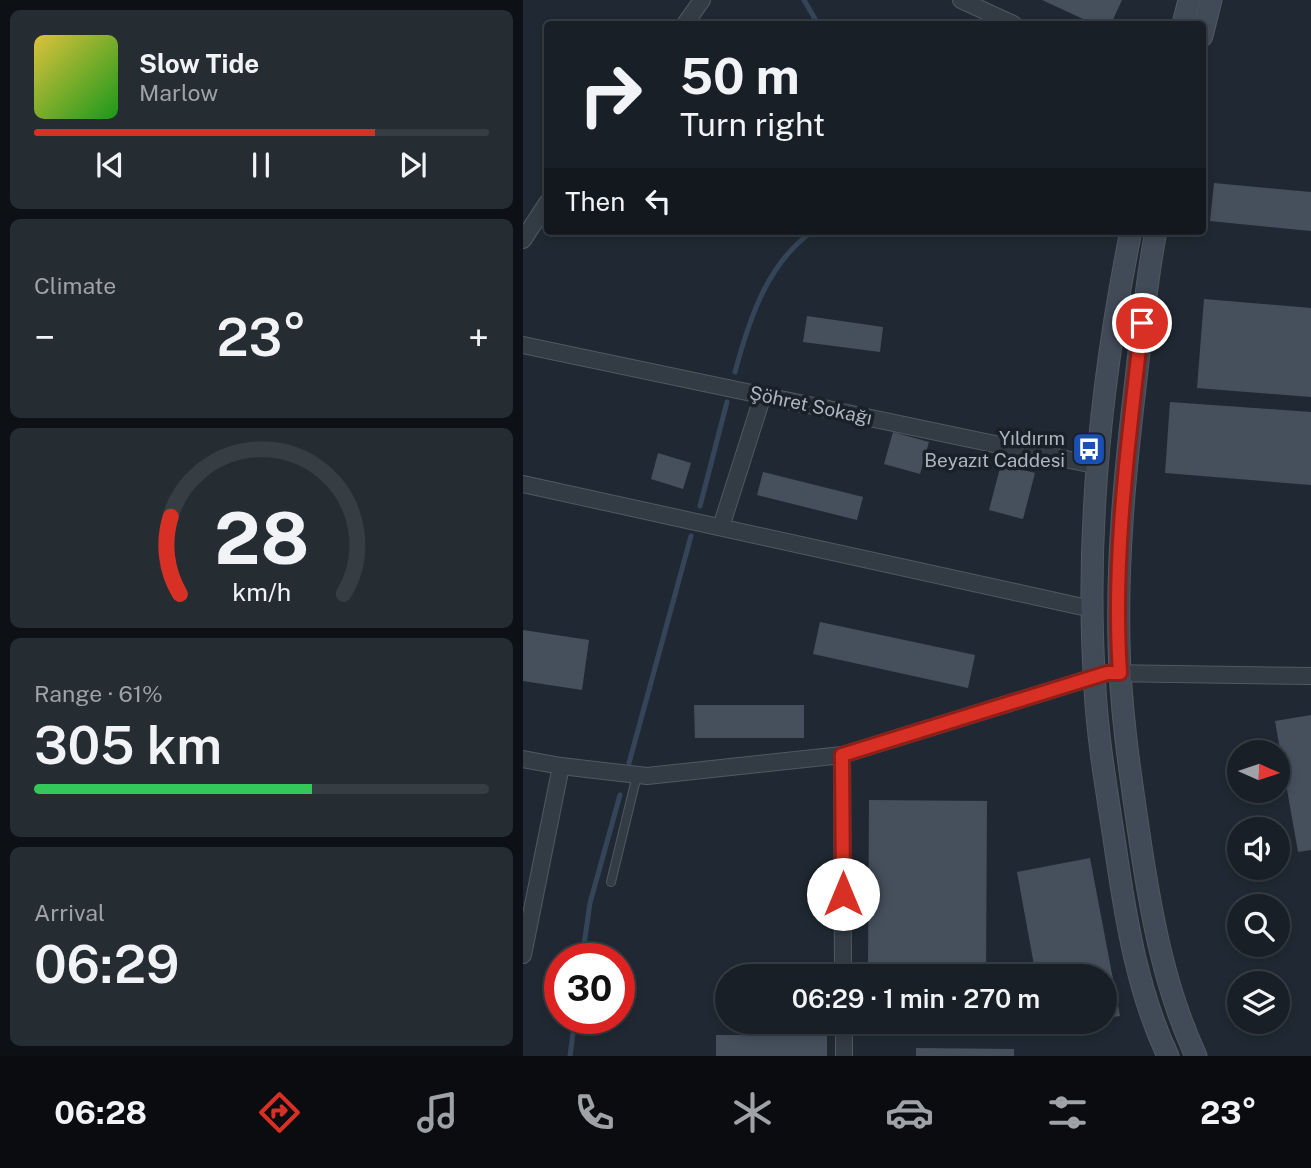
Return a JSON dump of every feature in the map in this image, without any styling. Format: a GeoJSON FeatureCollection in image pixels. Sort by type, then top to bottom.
{"type":"FeatureCollection","features":[{"type":"Feature","properties":{"kind":"main road"},"geometry":{"type":"LineString","coordinates":[[1184,21],[1189,0]]}},
{"type":"Feature","properties":{"kind":"main road"},"geometry":{"type":"LineString","coordinates":[[1206,21],[1211,0]]}},
{"type":"Feature","properties":{"kind":"main road"},"geometry":{"type":"LineString","coordinates":[[1130,235],[1107,378],[1099,466],[1092,609],[1095,676],[1100,751],[1124,904],[1152,1018],[1168,1056]]}},
{"type":"Feature","properties":{"kind":"main road"},"geometry":{"type":"LineString","coordinates":[[1155,235],[1125,475],[1119,606],[1120,673],[1136,812],[1152,916],[1173,1003],[1196,1056]]}},
{"type":"Feature","properties":{"kind":"street"},"geometry":{"type":"LineString","coordinates":[[687,21],[702,0]]}},
{"type":"Feature","properties":{"kind":"street"},"geometry":{"type":"LineString","coordinates":[[961,0],[1006,21]]}},
{"type":"Feature","properties":{"kind":"street"},"geometry":{"type":"LineString","coordinates":[[523,240],[544,208]]}},
{"type":"Feature","properties":{"kind":"street","name":"Şöhret Sokağı"},"geometry":{"type":"LineString","coordinates":[[523,345],[1099,466]]}},
{"type":"Feature","properties":{"kind":"street"},"geometry":{"type":"LineString","coordinates":[[721,527],[763,395]]}},
{"type":"Feature","properties":{"kind":"street"},"geometry":{"type":"LineString","coordinates":[[523,484],[1092,609]]}},
{"type":"Feature","properties":{"kind":"street"},"geometry":{"type":"LineString","coordinates":[[523,759],[647,776],[842,755],[1107,673],[1311,676]]}},
{"type":"Feature","properties":{"kind":"street"},"geometry":{"type":"LineString","coordinates":[[842,755],[843,964]]}},
{"type":"Feature","properties":{"kind":"street"},"geometry":{"type":"LineString","coordinates":[[523,955],[529,895],[561,766]]}},
{"type":"Feature","properties":{"kind":"street"},"geometry":{"type":"LineString","coordinates":[[844,1034],[844,1056]]}},
{"type":"Feature","properties":{"kind":"lane"},"geometry":{"type":"LineString","coordinates":[[611,881],[637,775]]}},
{"type":"Feature","properties":{"kind":"building"},"geometry":{"type":"Polygon","coordinates":[[[1042,0],[1122,0],[1112,21],[1088,21],[1042,0]]]}},
{"type":"Feature","properties":{"kind":"building"},"geometry":{"type":"Polygon","coordinates":[[[1214,183],[1311,192],[1311,231],[1210,221],[1214,183]]]}},
{"type":"Feature","properties":{"kind":"building"},"geometry":{"type":"Polygon","coordinates":[[[1204,299],[1311,308],[1311,397],[1197,388],[1204,299]]]}},
{"type":"Feature","properties":{"kind":"building"},"geometry":{"type":"Polygon","coordinates":[[[807,316],[883,327],[880,352],[803,342],[807,316]]]}},
{"type":"Feature","properties":{"kind":"building"},"geometry":{"type":"Polygon","coordinates":[[[1170,402],[1311,412],[1311,485],[1165,473],[1170,402]]]}},
{"type":"Feature","properties":{"kind":"building"},"geometry":{"type":"Polygon","coordinates":[[[893,432],[929,442],[920,474],[884,464],[893,432]]]}},
{"type":"Feature","properties":{"kind":"building"},"geometry":{"type":"Polygon","coordinates":[[[658,453],[691,463],[683,489],[651,479],[658,453]]]}},
{"type":"Feature","properties":{"kind":"building"},"geometry":{"type":"Polygon","coordinates":[[[1001,464],[1035,473],[1023,519],[989,510],[1001,464]]]}},
{"type":"Feature","properties":{"kind":"building"},"geometry":{"type":"Polygon","coordinates":[[[763,472],[863,497],[857,520],[757,495],[763,472]]]}},
{"type":"Feature","properties":{"kind":"building"},"geometry":{"type":"Polygon","coordinates":[[[820,622],[975,655],[968,688],[813,654],[820,622]]]}},
{"type":"Feature","properties":{"kind":"building"},"geometry":{"type":"Polygon","coordinates":[[[523,630],[589,640],[582,690],[523,681],[523,630]]]}},
{"type":"Feature","properties":{"kind":"building"},"geometry":{"type":"Polygon","coordinates":[[[694,705],[804,705],[804,738],[695,738],[694,705]]]}},
{"type":"Feature","properties":{"kind":"building"},"geometry":{"type":"Polygon","coordinates":[[[1311,715],[1311,850],[1298,852],[1289,803],[1290,740],[1278,740],[1275,721],[1311,715]]]}},
{"type":"Feature","properties":{"kind":"building"},"geometry":{"type":"Polygon","coordinates":[[[869,800],[987,801],[986,964],[868,964],[869,800]]]}},
{"type":"Feature","properties":{"kind":"building"},"geometry":{"type":"Polygon","coordinates":[[[1090,858],[1110,964],[1034,964],[1017,872],[1090,858]]]}},
{"type":"Feature","properties":{"kind":"building"},"geometry":{"type":"Polygon","coordinates":[[[716,1035],[827,1035],[827,1056],[716,1056],[716,1035]]]}},
{"type":"Feature","properties":{"kind":"building"},"geometry":{"type":"Polygon","coordinates":[[[916,1048],[1014,1049],[1014,1056],[916,1056],[916,1048]]]}},
{"type":"Feature","properties":{"kind":"waterway"},"geometry":{"type":"LineString","coordinates":[[804,0],[816,21]]}},
{"type":"Feature","properties":{"kind":"waterway"},"geometry":{"type":"LineString","coordinates":[[735,372],[762,294],[783,259],[808,235]]}},
{"type":"Feature","properties":{"kind":"waterway"},"geometry":{"type":"LineString","coordinates":[[700,506],[727,402]]}},
{"type":"Feature","properties":{"kind":"waterway"},"geometry":{"type":"LineString","coordinates":[[629,763],[691,536]]}},
{"type":"Feature","properties":{"kind":"waterway"},"geometry":{"type":"LineString","coordinates":[[584,943],[590,903],[620,795]]}},
{"type":"Feature","properties":{"kind":"waterway"},"geometry":{"type":"LineString","coordinates":[[570,1056],[573,1034]]}},
{"type":"Feature","properties":{"kind":"place","name":"Yıldırım Beyazıt Caddesi"},"geometry":{"type":"Point","coordinates":[1089,449]}},
{"type":"Feature","properties":{"kind":"route"},"geometry":{"type":"LineString","coordinates":[[843,894],[842,755],[1107,673],[1120,673],[1119,606],[1125,475],[1142,323]]}}]}
